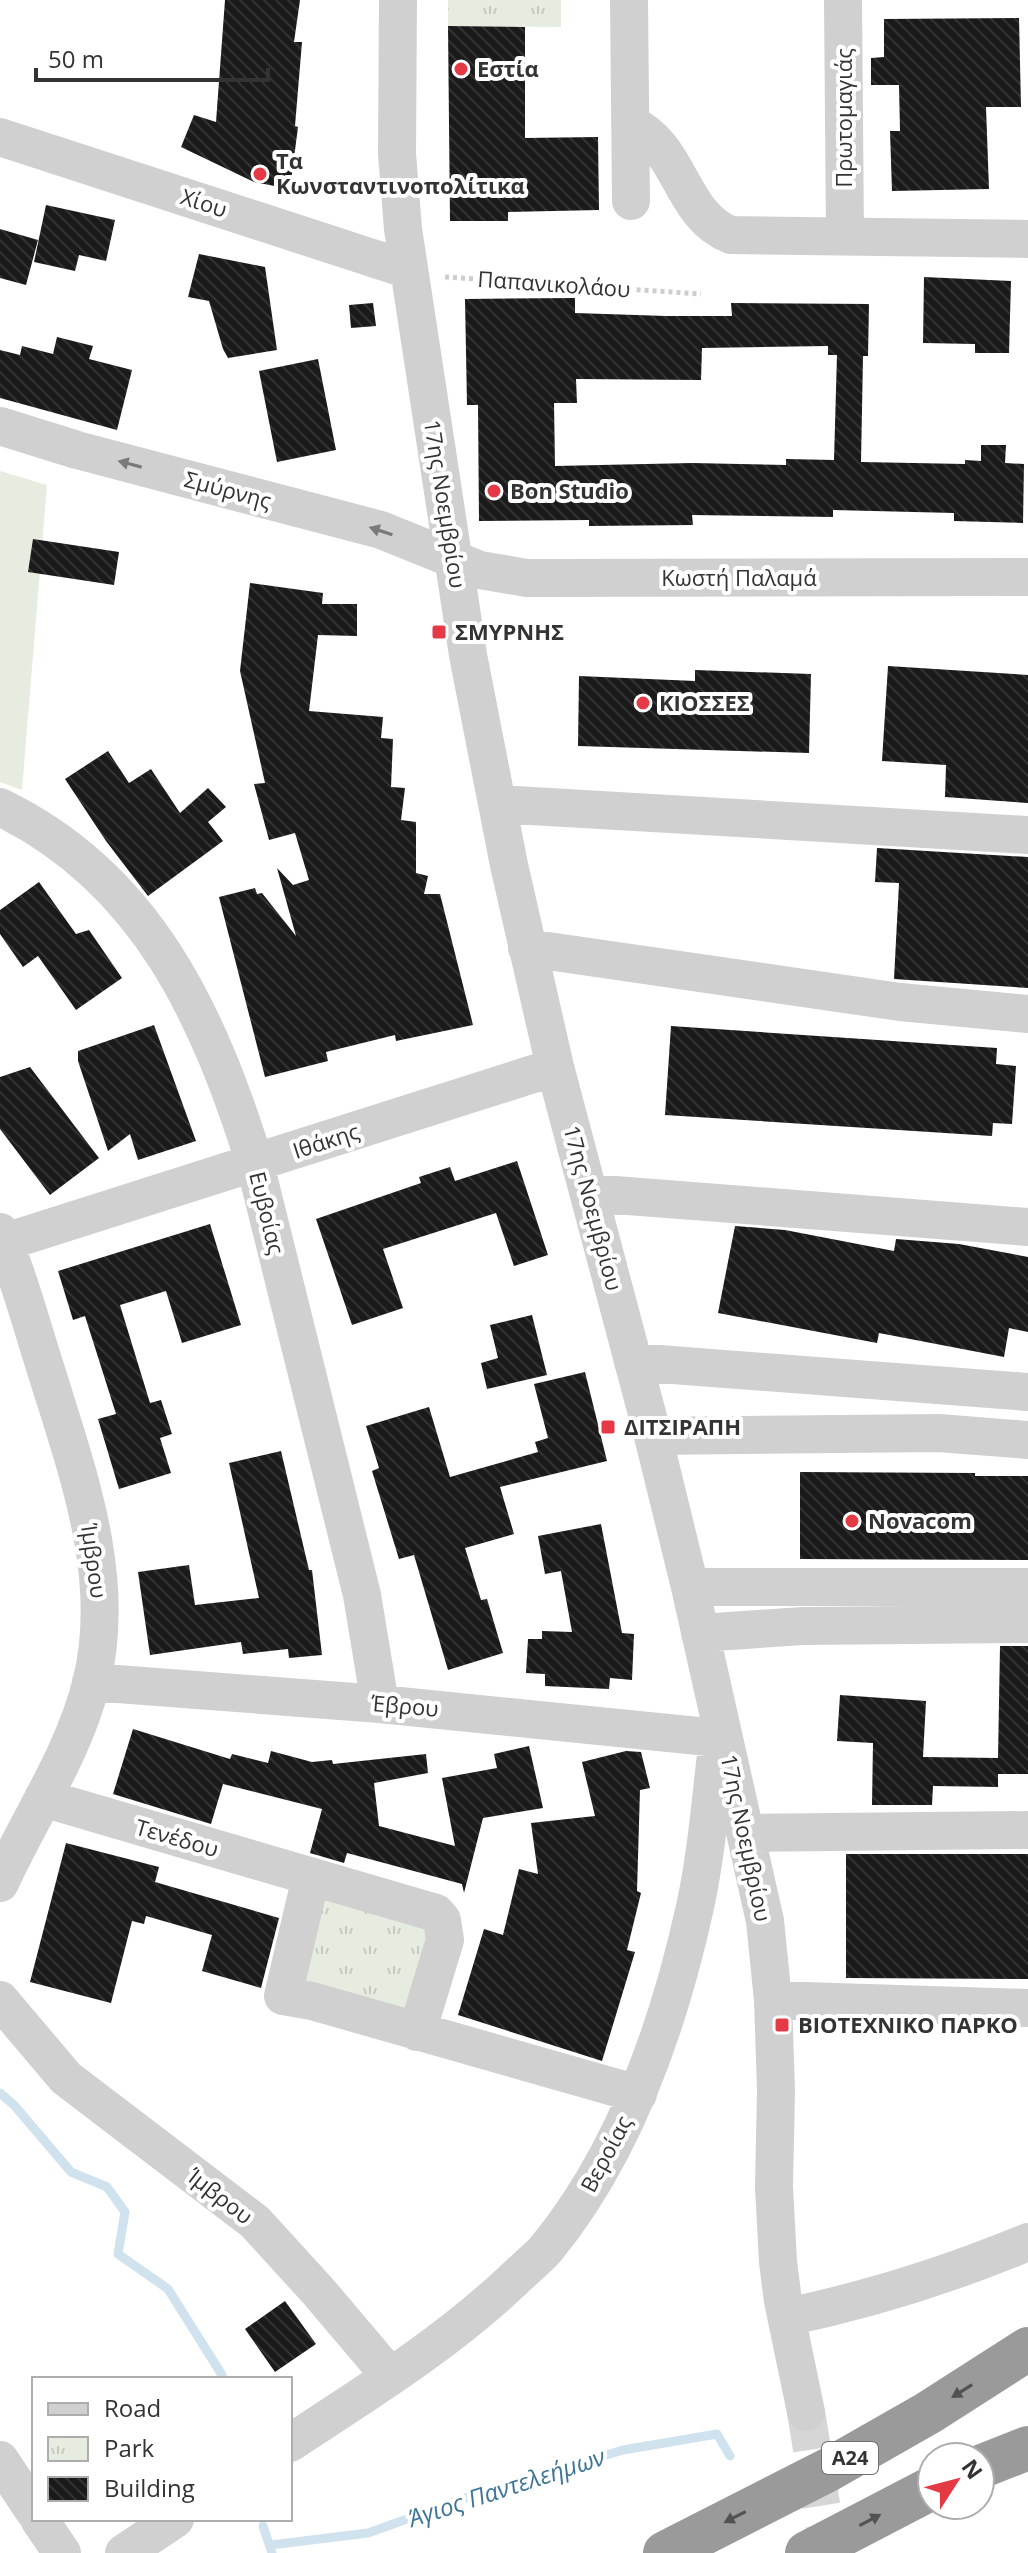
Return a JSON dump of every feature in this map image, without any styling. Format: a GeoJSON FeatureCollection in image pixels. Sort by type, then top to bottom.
{"type":"FeatureCollection","features":[{"type":"Feature","properties":{"kind":"highway","name":"Α24"},"geometry":{"type":"LineString","coordinates":[[665,2553],[828,2470],[928,2413],[1028,2349]]}},
{"type":"Feature","properties":{"kind":"highway"},"geometry":{"type":"LineString","coordinates":[[996,2461],[1028,2448]]}},
{"type":"Feature","properties":{"kind":"highway"},"geometry":{"type":"LineString","coordinates":[[807,2553],[916,2496]]}},
{"type":"Feature","properties":{"kind":"street","name":"17ης Νοεμβρίου"},"geometry":{"type":"LineString","coordinates":[[398,0],[398,183],[453,561],[497,804],[555,1067],[690,1587],[770,1946],[775,2225],[787,2317],[806,2412]]}},
{"type":"Feature","properties":{"kind":"street"},"geometry":{"type":"LineString","coordinates":[[629,0],[631,201]]}},
{"type":"Feature","properties":{"kind":"street","name":"Πρωτομαγιάς"},"geometry":{"type":"LineString","coordinates":[[843,0],[845,236]]}},
{"type":"Feature","properties":{"kind":"street"},"geometry":{"type":"LineString","coordinates":[[630,124],[649,134],[664,150],[703,215],[721,231],[738,236],[1028,239]]}},
{"type":"Feature","properties":{"kind":"street","name":"Χίου"},"geometry":{"type":"LineString","coordinates":[[0,137],[409,270]]}},
{"type":"Feature","properties":{"kind":"street","name":"Σμύρνης"},"geometry":{"type":"LineString","coordinates":[[0,426],[77,450],[381,530],[453,561]]}},
{"type":"Feature","properties":{"kind":"street","name":"Κωστή Παλαμά"},"geometry":{"type":"LineString","coordinates":[[453,561],[480,570],[527,578],[1028,577]]}},
{"type":"Feature","properties":{"kind":"street"},"geometry":{"type":"LineString","coordinates":[[497,804],[1028,835]]}},
{"type":"Feature","properties":{"kind":"street","name":"Ευβοίας"},"geometry":{"type":"LineString","coordinates":[[0,807],[36,827],[84,862],[128,904],[149,929],[183,985],[203,1028],[240,1118],[255,1164],[362,1595],[380,1704]]}},
{"type":"Feature","properties":{"kind":"street"},"geometry":{"type":"LineString","coordinates":[[527,948],[900,1002],[1028,1014]]}},
{"type":"Feature","properties":{"kind":"street","name":"Ιθάκης"},"geometry":{"type":"LineString","coordinates":[[2,1237],[255,1164],[555,1067]]}},
{"type":"Feature","properties":{"kind":"street"},"geometry":{"type":"LineString","coordinates":[[589,1193],[1028,1227]]}},
{"type":"Feature","properties":{"kind":"street","name":"Ίμβρου"},"geometry":{"type":"LineString","coordinates":[[0,1883],[79,1720],[91,1682],[101,1621],[95,1548],[55,1401],[2,1237]]}},
{"type":"Feature","properties":{"kind":"street"},"geometry":{"type":"LineString","coordinates":[[633,1362],[1028,1392]]}},
{"type":"Feature","properties":{"kind":"street"},"geometry":{"type":"LineString","coordinates":[[653,1436],[939,1433],[1028,1440]]}},
{"type":"Feature","properties":{"kind":"street"},"geometry":{"type":"LineString","coordinates":[[690,1587],[1028,1587]]}},
{"type":"Feature","properties":{"kind":"street"},"geometry":{"type":"LineString","coordinates":[[700,1633],[803,1626],[1028,1624]]}},
{"type":"Feature","properties":{"kind":"street","name":"Έβρου"},"geometry":{"type":"LineString","coordinates":[[91,1682],[380,1704],[718,1738]]}},
{"type":"Feature","properties":{"kind":"street","name":"Βεροίας"},"geometry":{"type":"LineString","coordinates":[[292,2442],[446,2338],[489,2302],[545,2250],[585,2195],[638,2094],[669,2003],[695,1905],[718,1738]]}},
{"type":"Feature","properties":{"kind":"street","name":"Τενέδου"},"geometry":{"type":"LineString","coordinates":[[43,1798],[427,1909],[442,1920],[445,1940],[417,2032]]}},
{"type":"Feature","properties":{"kind":"street"},"geometry":{"type":"LineString","coordinates":[[747,1833],[1028,1830]]}},
{"type":"Feature","properties":{"kind":"street"},"geometry":{"type":"LineString","coordinates":[[311,1877],[283,1996],[312,2001],[638,2094]]}},
{"type":"Feature","properties":{"kind":"street","name":"Ίμβρου"},"geometry":{"type":"LineString","coordinates":[[0,2000],[66,2078],[255,2222],[390,2376]]}},
{"type":"Feature","properties":{"kind":"street"},"geometry":{"type":"LineString","coordinates":[[773,2000],[1028,2008]]}},
{"type":"Feature","properties":{"kind":"street"},"geometry":{"type":"LineString","coordinates":[[787,2317],[848,2303],[1028,2242]]}},
{"type":"Feature","properties":{"kind":"street"},"geometry":{"type":"LineString","coordinates":[[0,2460],[32,2508]]}},
{"type":"Feature","properties":{"kind":"street"},"geometry":{"type":"LineString","coordinates":[[40,2521],[62,2553]]}},
{"type":"Feature","properties":{"kind":"street"},"geometry":{"type":"LineString","coordinates":[[124,2553],[172,2521]]}},
{"type":"Feature","properties":{"kind":"path","name":"Παπανικολάου"},"geometry":{"type":"LineString","coordinates":[[409,270],[430,276],[701,294]]}},
{"type":"Feature","properties":{"kind":"green space"},"geometry":{"type":"Polygon","coordinates":[[[448,0],[561,0],[561,27],[448,26],[448,0]]]}},
{"type":"Feature","properties":{"kind":"green space"},"geometry":{"type":"Polygon","coordinates":[[[0,471],[47,485],[22,790],[0,782],[0,471]]]}},
{"type":"Feature","properties":{"kind":"green space"},"geometry":{"type":"Polygon","coordinates":[[[321,1894],[435,1924],[411,2017],[297,1988],[321,1894]]]}},
{"type":"Feature","properties":{"kind":"building"},"geometry":{"type":"Polygon","coordinates":[[[225,0],[300,0],[294,42],[302,42],[295,126],[298,127],[290,189],[254,182],[181,147],[194,115],[216,122],[225,0]]]}},
{"type":"Feature","properties":{"kind":"building"},"geometry":{"type":"Polygon","coordinates":[[[1019,18],[1021,107],[986,107],[989,189],[892,191],[890,131],[900,131],[899,85],[871,85],[871,58],[884,57],[884,19],[1019,18]]]}},
{"type":"Feature","properties":{"kind":"building"},"geometry":{"type":"Polygon","coordinates":[[[448,26],[525,27],[525,138],[598,137],[599,210],[508,212],[508,221],[450,221],[448,26]]]}},
{"type":"Feature","properties":{"kind":"building"},"geometry":{"type":"Polygon","coordinates":[[[46,205],[115,220],[106,261],[79,255],[75,271],[34,262],[46,205]]]}},
{"type":"Feature","properties":{"kind":"building"},"geometry":{"type":"Polygon","coordinates":[[[0,229],[38,240],[26,285],[0,278],[0,229]]]}},
{"type":"Feature","properties":{"kind":"building"},"geometry":{"type":"Polygon","coordinates":[[[199,254],[265,267],[277,350],[228,358],[209,301],[188,297],[199,254]]]}},
{"type":"Feature","properties":{"kind":"building"},"geometry":{"type":"Polygon","coordinates":[[[924,277],[1011,281],[1009,353],[975,353],[975,344],[923,343],[924,277]]]}},
{"type":"Feature","properties":{"kind":"building"},"geometry":{"type":"Polygon","coordinates":[[[575,298],[575,313],[666,316],[732,316],[731,303],[869,304],[868,356],[863,356],[861,462],[965,464],[965,460],[981,461],[981,445],[1006,445],[1005,463],[1024,464],[1023,523],[954,521],[954,513],[833,510],[833,517],[692,515],[693,525],[589,526],[589,520],[479,521],[478,405],[467,405],[465,299],[575,298]],[[828,346],[702,348],[701,380],[576,379],[577,403],[554,403],[555,466],[692,463],[786,465],[786,459],[834,460],[837,355],[828,355],[828,346]]]}},
{"type":"Feature","properties":{"kind":"building"},"geometry":{"type":"Polygon","coordinates":[[[373,303],[376,326],[351,328],[349,305],[373,303]]]}},
{"type":"Feature","properties":{"kind":"building"},"geometry":{"type":"Polygon","coordinates":[[[57,337],[93,346],[89,359],[132,370],[117,430],[0,398],[0,350],[20,355],[22,346],[53,354],[57,337]]]}},
{"type":"Feature","properties":{"kind":"building"},"geometry":{"type":"Polygon","coordinates":[[[318,359],[336,450],[277,462],[259,371],[318,359]]]}},
{"type":"Feature","properties":{"kind":"building"},"geometry":{"type":"Polygon","coordinates":[[[33,539],[119,552],[114,585],[28,572],[33,539]]]}},
{"type":"Feature","properties":{"kind":"building"},"geometry":{"type":"Polygon","coordinates":[[[250,583],[323,593],[322,604],[357,604],[357,636],[318,635],[309,711],[383,717],[381,738],[393,739],[391,787],[405,788],[401,820],[416,822],[416,873],[428,876],[424,894],[440,894],[473,1025],[396,1041],[395,1035],[326,1052],[328,1061],[265,1077],[219,897],[255,888],[296,936],[277,868],[293,885],[309,880],[295,833],[269,840],[254,784],[265,783],[240,671],[250,583]]]}},
{"type":"Feature","properties":{"kind":"building"},"geometry":{"type":"Polygon","coordinates":[[[888,666],[1028,675],[1028,803],[945,797],[946,765],[882,761],[888,666]]]}},
{"type":"Feature","properties":{"kind":"building"},"geometry":{"type":"Polygon","coordinates":[[[695,670],[811,674],[809,753],[578,746],[579,676],[695,681],[695,670]]]}},
{"type":"Feature","properties":{"kind":"building"},"geometry":{"type":"Polygon","coordinates":[[[108,751],[129,783],[151,769],[180,813],[208,788],[226,807],[208,822],[223,841],[148,896],[106,841],[65,779],[108,751]]]}},
{"type":"Feature","properties":{"kind":"building"},"geometry":{"type":"Polygon","coordinates":[[[877,848],[1028,857],[1028,988],[894,979],[899,883],[875,882],[877,848]]]}},
{"type":"Feature","properties":{"kind":"building"},"geometry":{"type":"Polygon","coordinates":[[[39,882],[76,934],[89,930],[122,978],[76,1010],[38,956],[23,967],[0,934],[0,910],[39,882]]]}},
{"type":"Feature","properties":{"kind":"building"},"geometry":{"type":"Polygon","coordinates":[[[154,1025],[196,1141],[138,1160],[130,1134],[108,1151],[78,1061],[78,1051],[154,1025]]]}},
{"type":"Feature","properties":{"kind":"building"},"geometry":{"type":"Polygon","coordinates":[[[671,1026],[997,1048],[996,1064],[1016,1066],[1012,1124],[993,1123],[992,1136],[665,1115],[671,1026]]]}},
{"type":"Feature","properties":{"kind":"building"},"geometry":{"type":"Polygon","coordinates":[[[30,1067],[99,1158],[50,1195],[0,1129],[0,1077],[30,1067]]]}},
{"type":"Feature","properties":{"kind":"building"},"geometry":{"type":"Polygon","coordinates":[[[517,1161],[548,1255],[514,1266],[496,1213],[383,1249],[403,1308],[352,1325],[316,1219],[421,1183],[419,1177],[450,1167],[455,1181],[517,1161]]]}},
{"type":"Feature","properties":{"kind":"building"},"geometry":{"type":"Polygon","coordinates":[[[210,1224],[241,1325],[182,1343],[166,1291],[120,1305],[150,1403],[161,1400],[172,1434],[160,1438],[171,1473],[119,1489],[98,1419],[116,1414],[85,1316],[73,1320],[58,1271],[210,1224]]]}},
{"type":"Feature","properties":{"kind":"building"},"geometry":{"type":"Polygon","coordinates":[[[735,1226],[785,1230],[894,1251],[896,1239],[959,1244],[1028,1257],[1028,1332],[1009,1328],[1004,1357],[879,1333],[877,1343],[718,1313],[735,1226]]]}},
{"type":"Feature","properties":{"kind":"building"},"geometry":{"type":"Polygon","coordinates":[[[532,1315],[547,1375],[487,1389],[481,1363],[498,1358],[490,1325],[532,1315]]]}},
{"type":"Feature","properties":{"kind":"building"},"geometry":{"type":"Polygon","coordinates":[[[585,1372],[607,1461],[500,1487],[514,1534],[465,1548],[481,1600],[487,1599],[503,1653],[448,1670],[414,1555],[399,1559],[372,1471],[379,1468],[366,1426],[429,1407],[450,1477],[538,1452],[535,1442],[548,1438],[534,1384],[585,1372]]]}},
{"type":"Feature","properties":{"kind":"building"},"geometry":{"type":"Polygon","coordinates":[[[281,1451],[309,1570],[312,1570],[322,1655],[289,1658],[288,1649],[243,1654],[241,1642],[150,1655],[138,1572],[189,1565],[195,1605],[259,1598],[229,1463],[281,1451]]]}},
{"type":"Feature","properties":{"kind":"building"},"geometry":{"type":"Polygon","coordinates":[[[800,1472],[1028,1476],[1028,1560],[800,1559],[800,1472]]]}},
{"type":"Feature","properties":{"kind":"building"},"geometry":{"type":"Polygon","coordinates":[[[601,1524],[622,1633],[634,1634],[632,1680],[610,1678],[609,1689],[545,1686],[545,1674],[526,1673],[528,1639],[542,1639],[542,1631],[572,1632],[561,1571],[545,1574],[538,1536],[601,1524]]]}},
{"type":"Feature","properties":{"kind":"building"},"geometry":{"type":"Polygon","coordinates":[[[1000,1646],[1028,1646],[1028,1774],[998,1774],[998,1787],[933,1786],[932,1805],[872,1805],[873,1743],[837,1741],[840,1695],[926,1701],[923,1757],[998,1758],[1000,1646]]]}},
{"type":"Feature","properties":{"kind":"building"},"geometry":{"type":"Polygon","coordinates":[[[133,1729],[230,1759],[232,1754],[268,1763],[271,1751],[312,1762],[332,1760],[333,1764],[426,1754],[428,1773],[374,1783],[379,1826],[455,1846],[442,1778],[497,1768],[494,1754],[529,1746],[543,1808],[483,1818],[464,1893],[462,1884],[347,1853],[344,1863],[310,1853],[322,1809],[223,1784],[211,1824],[113,1794],[133,1729]]]}},
{"type":"Feature","properties":{"kind":"building"},"geometry":{"type":"Polygon","coordinates":[[[626,1751],[641,1752],[650,1788],[640,1790],[637,1891],[641,1893],[627,1950],[635,1952],[602,2061],[458,2015],[484,1929],[503,1935],[519,1869],[538,1874],[531,1823],[595,1816],[582,1762],[626,1751]]]}},
{"type":"Feature","properties":{"kind":"building"},"geometry":{"type":"Polygon","coordinates":[[[66,1843],[159,1867],[155,1882],[279,1918],[261,1988],[202,1971],[212,1935],[146,1916],[144,1924],[132,1921],[111,2003],[30,1982],[66,1843]]]}},
{"type":"Feature","properties":{"kind":"building"},"geometry":{"type":"Polygon","coordinates":[[[846,1854],[1028,1854],[1028,1979],[846,1978],[846,1854]]]}},
{"type":"Feature","properties":{"kind":"building"},"geometry":{"type":"Polygon","coordinates":[[[285,2301],[316,2344],[275,2372],[245,2329],[285,2301]]]}},
{"type":"Feature","properties":{"kind":"waterway"},"geometry":{"type":"LineString","coordinates":[[0,2093],[71,2172],[107,2187],[125,2212],[118,2254],[168,2289],[222,2377]]}},
{"type":"Feature","properties":{"kind":"waterway","name":"Άγιος Παντελεήμων"},"geometry":{"type":"LineString","coordinates":[[271,2545],[368,2533],[482,2492],[623,2450],[717,2434],[730,2456]]}},
{"type":"Feature","properties":{"kind":"waterway"},"geometry":{"type":"LineString","coordinates":[[263,2526],[272,2553]]}},
{"type":"Feature","properties":{"kind":"tunnel"},"geometry":{"type":"LineString","coordinates":[[806,2412],[829,2553]]}},
{"type":"Feature","properties":{"kind":"place","name":"Εστία"},"geometry":{"type":"Point","coordinates":[461,69]}},
{"type":"Feature","properties":{"kind":"place","name":"Τα Κωνσταντινοπολίτικα"},"geometry":{"type":"Point","coordinates":[260,174]}},
{"type":"Feature","properties":{"kind":"place","name":"Bon Studio"},"geometry":{"type":"Point","coordinates":[494,491]}},
{"type":"Feature","properties":{"kind":"place","name":"ΣΜΥΡΝΗΣ"},"geometry":{"type":"Point","coordinates":[439,632]}},
{"type":"Feature","properties":{"kind":"place","name":"ΚΙΟΣΣΕΣ"},"geometry":{"type":"Point","coordinates":[643,703]}},
{"type":"Feature","properties":{"kind":"place","name":"ΔΙΤΣΙΡΑΠΗ"},"geometry":{"type":"Point","coordinates":[608,1427]}},
{"type":"Feature","properties":{"kind":"place","name":"Novacom"},"geometry":{"type":"Point","coordinates":[852,1521]}},
{"type":"Feature","properties":{"kind":"place","name":"ΒΙΟΤΕΧΝΙΚΟ ΠΑΡΚΟ"},"geometry":{"type":"Point","coordinates":[782,2025]}}]}
